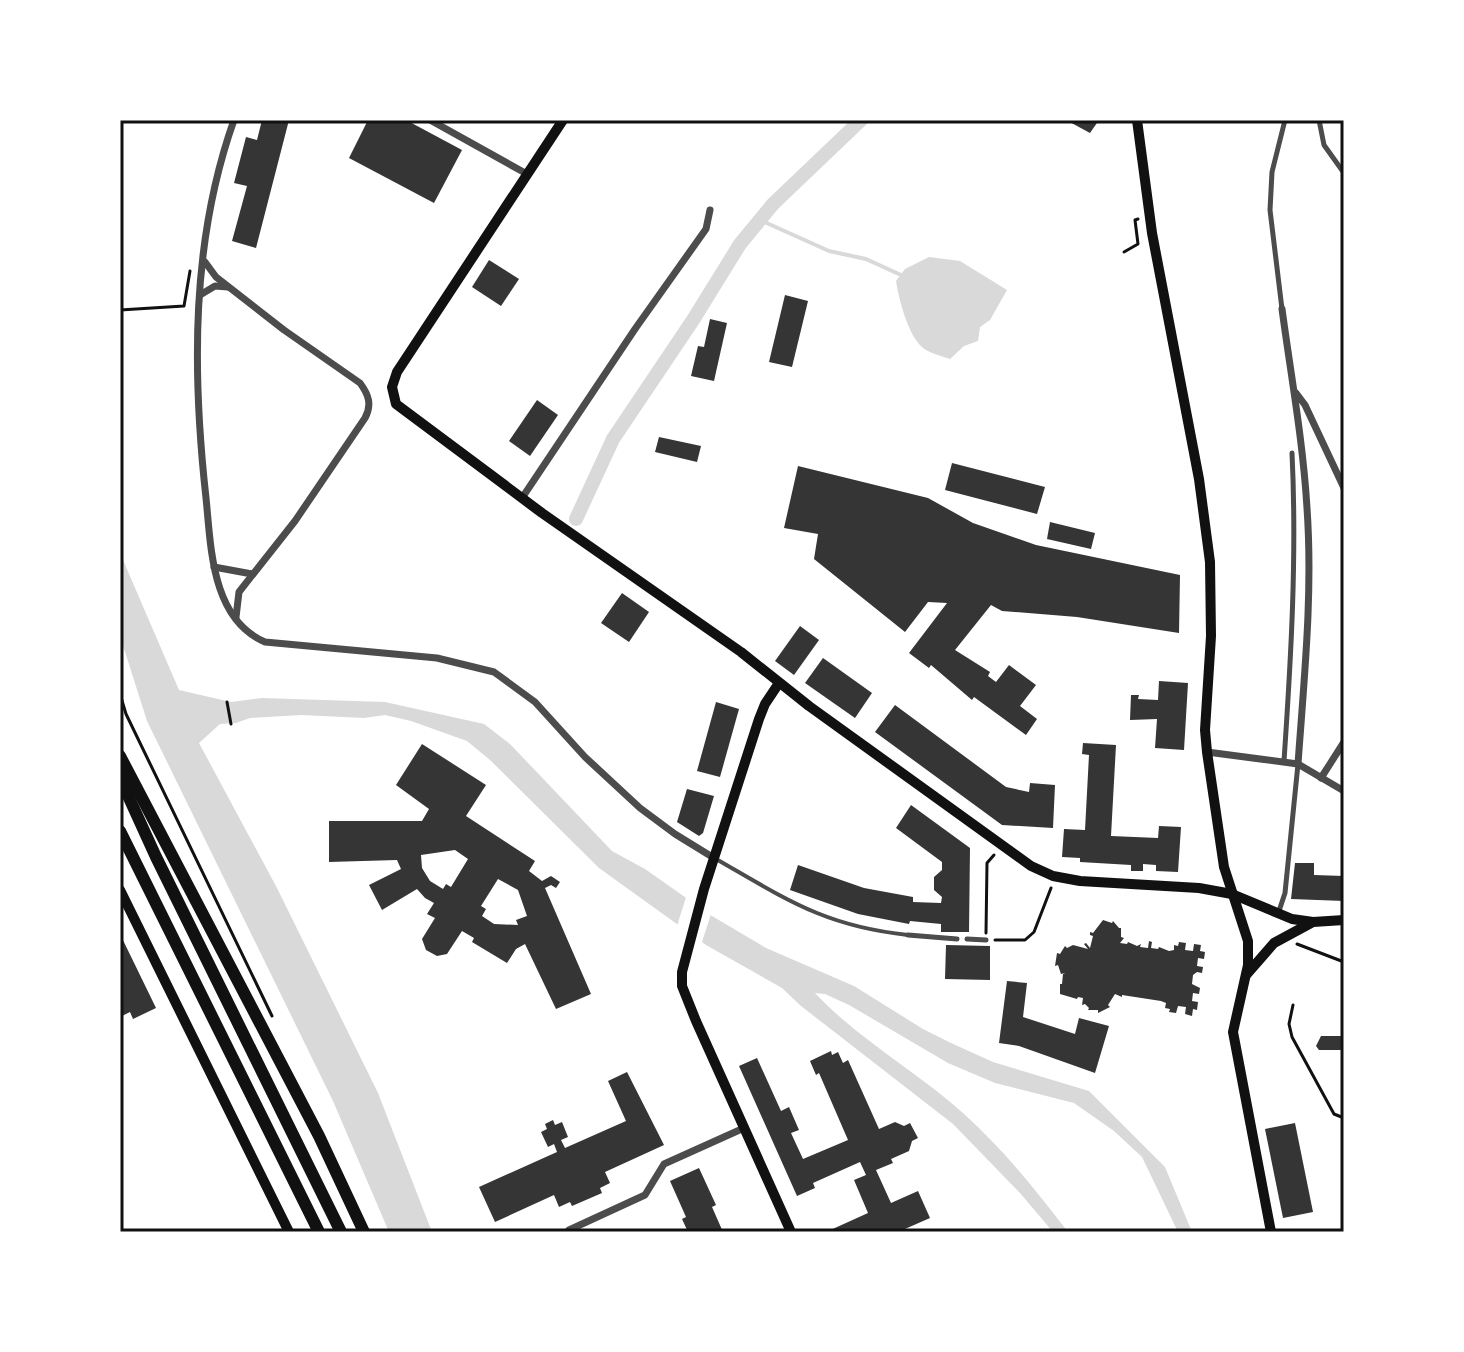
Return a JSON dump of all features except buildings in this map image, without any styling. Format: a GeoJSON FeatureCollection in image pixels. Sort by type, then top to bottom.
{"type":"FeatureCollection","features":[{"type":"Feature","properties":{"kind":"highway"},"geometry":{"type":"LineString","coordinates":[[120,756],[319,1136],[364,1232]]}},
{"type":"Feature","properties":{"kind":"highway"},"geometry":{"type":"LineString","coordinates":[[120,778],[341,1232]]}},
{"type":"Feature","properties":{"kind":"highway"},"geometry":{"type":"LineString","coordinates":[[120,831],[319,1232]]}},
{"type":"Feature","properties":{"kind":"main road"},"geometry":{"type":"LineString","coordinates":[[563,120],[397,372],[392,394],[396,404],[522,498],[741,652],[1031,866],[1053,876],[1080,881],[1199,888],[1232,894],[1277,915],[1313,922],[1344,920]]}},
{"type":"Feature","properties":{"kind":"main road"},"geometry":{"type":"LineString","coordinates":[[1137,120],[1152,233],[1199,479],[1210,562],[1207,752],[1219,840],[1232,894],[1248,941],[1248,965],[1233,1032],[1271,1232]]}},
{"type":"Feature","properties":{"kind":"main road"},"geometry":{"type":"LineString","coordinates":[[779,683],[759,719],[704,889],[689,941],[682,986],[791,1232]]}},
{"type":"Feature","properties":{"kind":"main road"},"geometry":{"type":"LineString","coordinates":[[120,890],[289,1232]]}},
{"type":"Feature","properties":{"kind":"main road"},"geometry":{"type":"LineString","coordinates":[[1245,977],[1274,943],[1313,922]]}},
{"type":"Feature","properties":{"kind":"street"},"geometry":{"type":"LineString","coordinates":[[234,120],[212,192],[195,372],[209,547],[225,602],[255,637],[270,643],[437,658],[494,672],[535,702],[585,757],[640,808],[714,858]]}},
{"type":"Feature","properties":{"kind":"street"},"geometry":{"type":"LineString","coordinates":[[430,120],[527,174]]}},
{"type":"Feature","properties":{"kind":"street"},"geometry":{"type":"LineString","coordinates":[[1277,915],[1285,893],[1306,672],[1308,540],[1303,457],[1270,210],[1272,172],[1285,120]]}},
{"type":"Feature","properties":{"kind":"street"},"geometry":{"type":"LineString","coordinates":[[1319,120],[1324,145],[1344,173]]}},
{"type":"Feature","properties":{"kind":"street"},"geometry":{"type":"LineString","coordinates":[[522,498],[706,229],[710,210]]}},
{"type":"Feature","properties":{"kind":"street"},"geometry":{"type":"LineString","coordinates":[[204,260],[216,277],[360,383],[369,402],[365,418],[312,496],[239,592],[236,617]]}},
{"type":"Feature","properties":{"kind":"street"},"geometry":{"type":"LineString","coordinates":[[200,295],[215,286],[230,287]]}},
{"type":"Feature","properties":{"kind":"street"},"geometry":{"type":"LineString","coordinates":[[1295,391],[1305,405],[1344,488]]}},
{"type":"Feature","properties":{"kind":"street"},"geometry":{"type":"LineString","coordinates":[[1284,761],[1294,605],[1292,453]]}},
{"type":"Feature","properties":{"kind":"street"},"geometry":{"type":"LineString","coordinates":[[214,567],[252,574]]}},
{"type":"Feature","properties":{"kind":"street"},"geometry":{"type":"LineString","coordinates":[[1321,778],[1344,742]]}},
{"type":"Feature","properties":{"kind":"street"},"geometry":{"type":"LineString","coordinates":[[1207,752],[1298,764],[1344,791]]}},
{"type":"Feature","properties":{"kind":"street"},"geometry":{"type":"LineString","coordinates":[[908,935],[957,939]]}},
{"type":"Feature","properties":{"kind":"street"},"geometry":{"type":"LineString","coordinates":[[967,939],[986,940]]}},
{"type":"Feature","properties":{"kind":"street"},"geometry":{"type":"LineString","coordinates":[[569,1230],[645,1195],[664,1164],[744,1128]]}},
{"type":"Feature","properties":{"kind":"lane"},"geometry":{"type":"LineString","coordinates":[[714,858],[792,904],[817,915],[874,931],[908,935]]}},
{"type":"Feature","properties":{"kind":"path"},"geometry":{"type":"LineString","coordinates":[[1124,252],[1138,244],[1135,220],[1144,218]]}},
{"type":"Feature","properties":{"kind":"path"},"geometry":{"type":"LineString","coordinates":[[120,310],[184,306],[191,263]]}},
{"type":"Feature","properties":{"kind":"path"},"geometry":{"type":"LineString","coordinates":[[120,694],[126,714],[277,1025]]}},
{"type":"Feature","properties":{"kind":"path"},"geometry":{"type":"LineString","coordinates":[[227,702],[231,724]]}},
{"type":"Feature","properties":{"kind":"path"},"geometry":{"type":"LineString","coordinates":[[1002,846],[987,863],[986,940],[1025,940],[1034,932],[1053,876]]}},
{"type":"Feature","properties":{"kind":"path"},"geometry":{"type":"LineString","coordinates":[[1289,943],[1310,947],[1344,962]]}},
{"type":"Feature","properties":{"kind":"path"},"geometry":{"type":"LineString","coordinates":[[1293,1005],[1289,1024],[1292,1037],[1334,1114],[1344,1118]]}},
{"type":"Feature","properties":{"kind":"shaded area"},"geometry":{"type":"Polygon","coordinates":[[[929,257],[960,261],[1007,290],[990,320],[980,327],[978,341],[964,346],[950,359],[920,345],[906,319],[897,289],[896,281],[905,269],[929,257]]]}},
{"type":"Feature","properties":{"kind":"shaded area"},"geometry":{"type":"Polygon","coordinates":[[[120,553],[179,690],[231,702],[262,698],[385,702],[484,724],[510,744],[612,851],[645,869],[712,916],[766,948],[854,986],[951,1043],[993,1062],[1089,1091],[1165,1167],[1192,1232],[1178,1232],[1142,1157],[1114,1131],[1074,1103],[995,1083],[948,1063],[849,1005],[815,993],[850,1025],[963,1113],[991,1140],[1068,1232],[1053,1232],[953,1124],[782,988],[706,945],[599,868],[467,741],[385,715],[364,718],[301,715],[250,718],[220,724],[199,743],[277,888],[378,1093],[432,1232],[389,1232],[333,1101],[147,721],[120,636],[120,553]]]}},
{"type":"Feature","properties":{"kind":"pier"},"geometry":{"type":"Polygon","coordinates":[[[687,894],[712,911],[701,945],[676,929],[687,894]]]}},
{"type":"Feature","properties":{"kind":"waterway"},"geometry":{"type":"LineString","coordinates":[[576,519],[613,439],[740,244],[773,204],[861,120]]}},
{"type":"Feature","properties":{"kind":"waterway"},"geometry":{"type":"LineString","coordinates":[[760,220],[829,251],[866,259],[901,275]]}}]}
